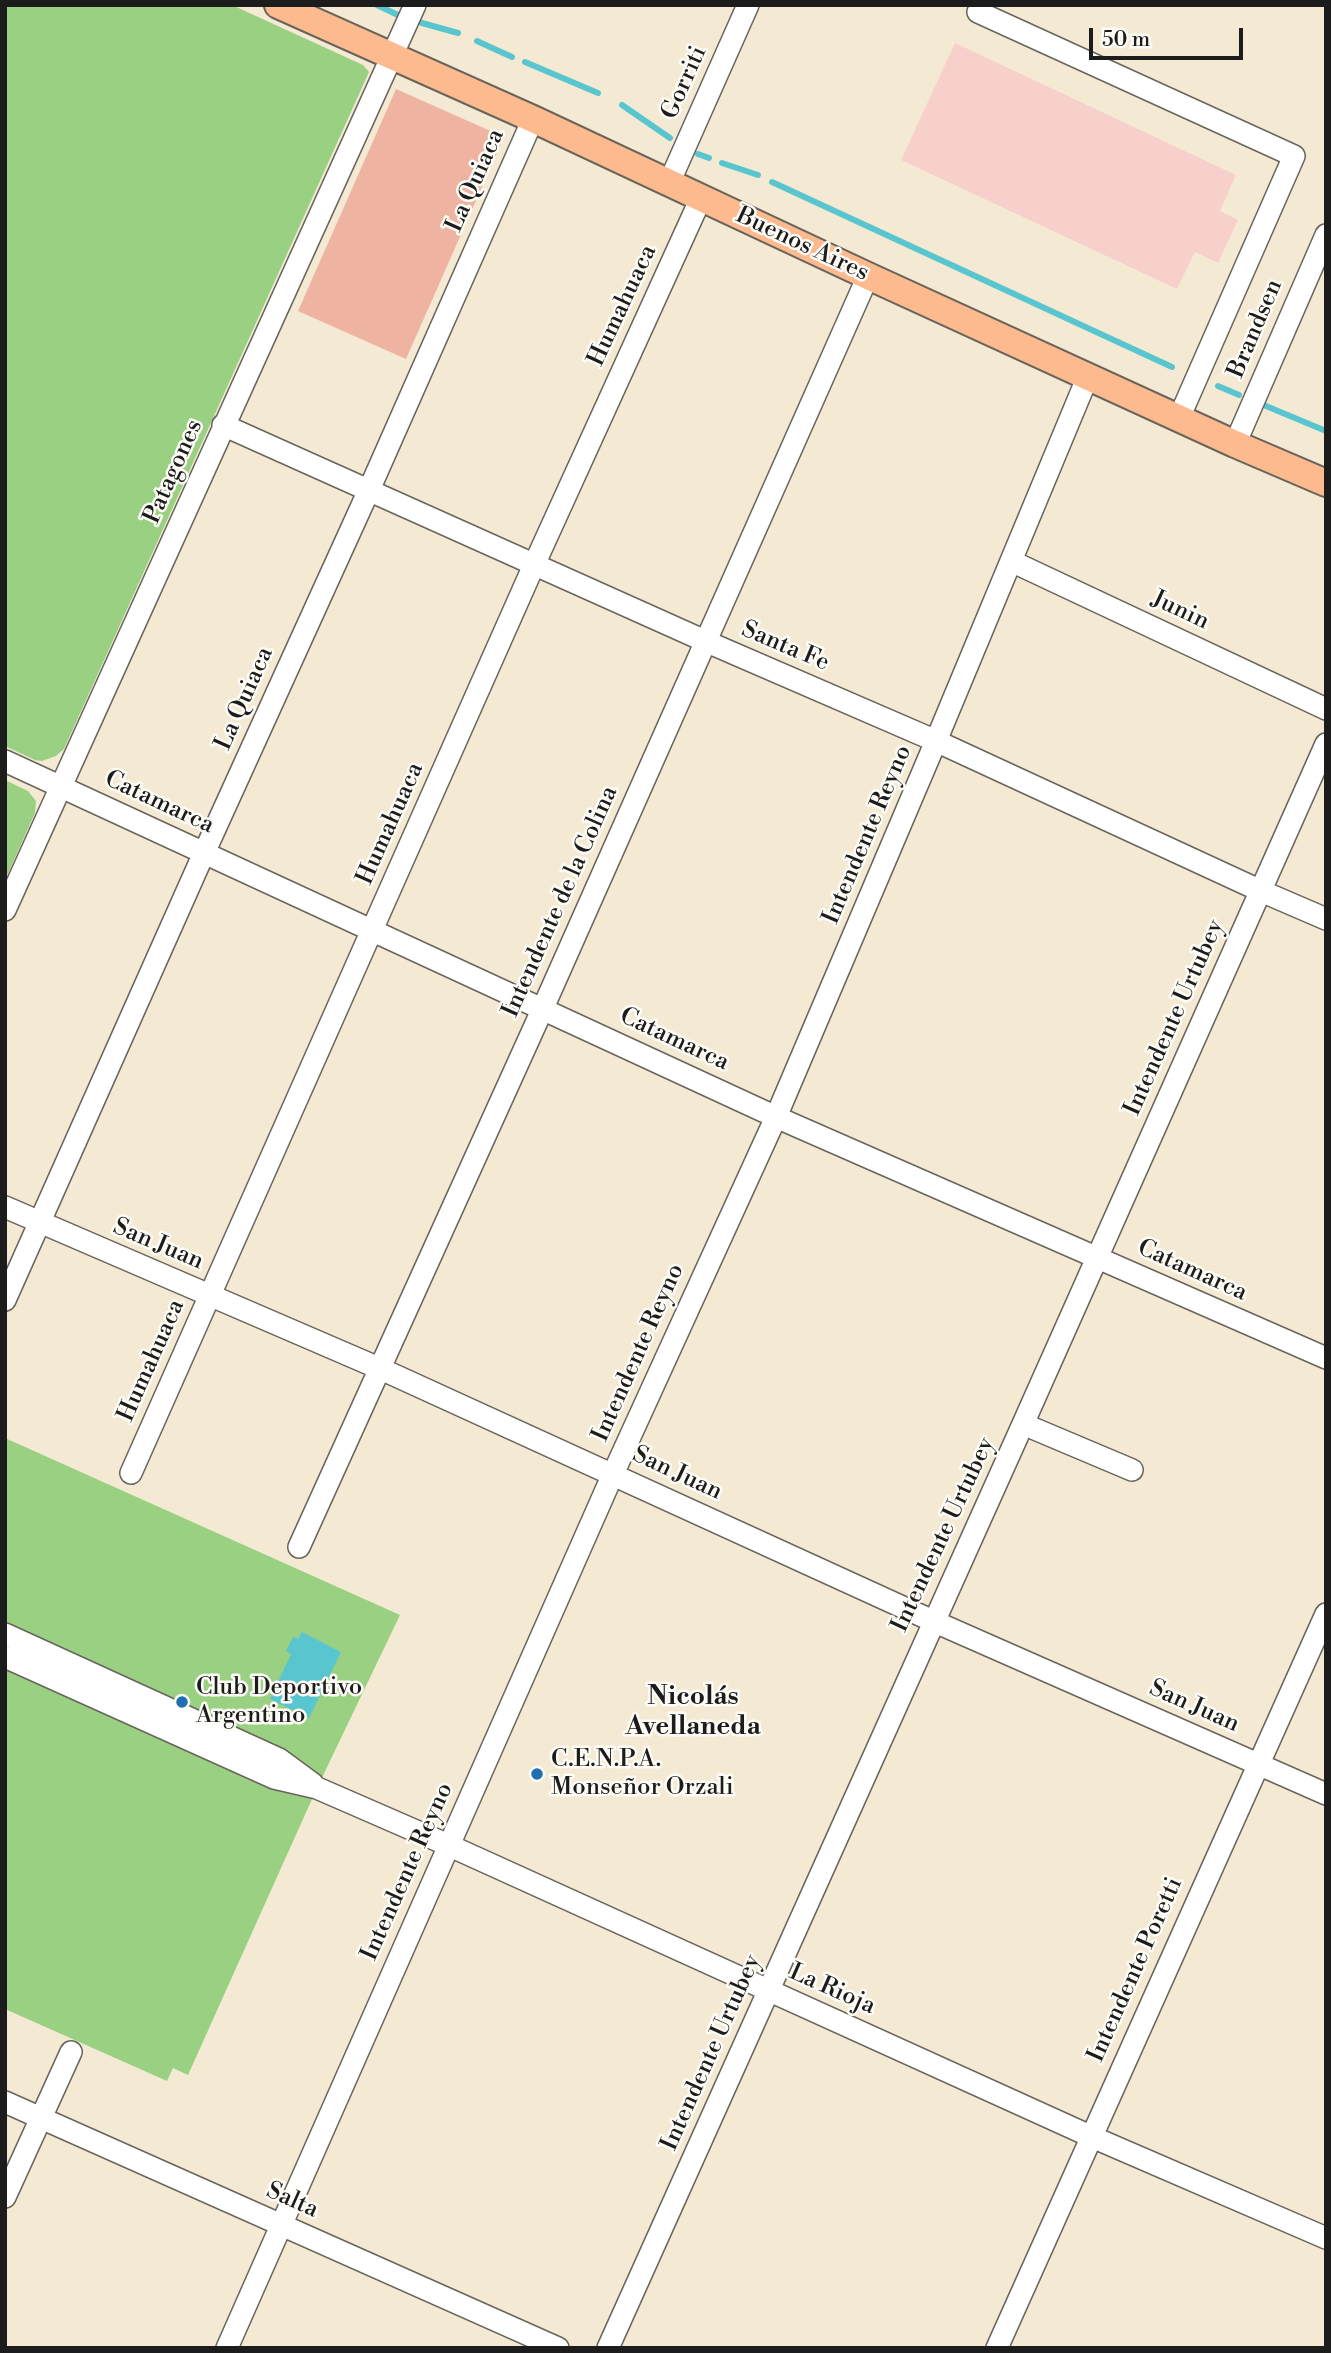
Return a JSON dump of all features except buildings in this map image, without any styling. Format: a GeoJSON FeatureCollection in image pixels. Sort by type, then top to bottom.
{"type":"FeatureCollection","features":[{"type":"Feature","properties":{"kind":"main road","name":"Buenos Aires"},"geometry":{"type":"LineString","coordinates":[[278,5],[533,119],[867,276],[1235,444],[1326,483]]}},
{"type":"Feature","properties":{"kind":"street","name":"Patagones"},"geometry":{"type":"LineString","coordinates":[[5,910],[415,5]]}},
{"type":"Feature","properties":{"kind":"street","name":"Gorriti"},"geometry":{"type":"LineString","coordinates":[[669,183],[748,5]]}},
{"type":"Feature","properties":{"kind":"street"},"geometry":{"type":"LineString","coordinates":[[978,12],[1294,156],[1179,418]]}},
{"type":"Feature","properties":{"kind":"street","name":"La Quiaca"},"geometry":{"type":"LineString","coordinates":[[5,1300],[533,119]]}},
{"type":"Feature","properties":{"kind":"street","name":"Humahuaca"},"geometry":{"type":"LineString","coordinates":[[131,1473],[534,565],[701,198]]}},
{"type":"Feature","properties":{"kind":"street","name":"Brandsen"},"geometry":{"type":"LineString","coordinates":[[1235,444],[1326,235]]}},
{"type":"Feature","properties":{"kind":"street","name":"Intendente de la Colina"},"geometry":{"type":"LineString","coordinates":[[299,1547],[543,1008],[867,276]]}},
{"type":"Feature","properties":{"kind":"street","name":"Intendente Reyno"},"geometry":{"type":"LineString","coordinates":[[227,2348],[613,1474],[776,1116],[1088,376]]}},
{"type":"Feature","properties":{"kind":"street","name":"Santa Fe"},"geometry":{"type":"LineString","coordinates":[[223,425],[705,642],[936,741],[1326,919]]}},
{"type":"Feature","properties":{"kind":"street","name":"Junin"},"geometry":{"type":"LineString","coordinates":[[1011,561],[1326,709]]}},
{"type":"Feature","properties":{"kind":"street","name":"Intendente Urtubey"},"geometry":{"type":"LineString","coordinates":[[608,2348],[1326,744]]}},
{"type":"Feature","properties":{"kind":"street","name":"Catamarca"},"geometry":{"type":"LineString","coordinates":[[5,761],[776,1116],[1326,1359]]}},
{"type":"Feature","properties":{"kind":"street","name":"San Juan"},"geometry":{"type":"LineString","coordinates":[[5,1207],[381,1369],[933,1621],[1326,1794]]}},
{"type":"Feature","properties":{"kind":"street"},"geometry":{"type":"LineString","coordinates":[[1023,1424],[1132,1470]]}},
{"type":"Feature","properties":{"kind":"street","name":"Intendente Poretti"},"geometry":{"type":"LineString","coordinates":[[997,2348],[1326,1614]]}},
{"type":"Feature","properties":{"kind":"street"},"geometry":{"type":"LineString","coordinates":[[5,1634],[82,1680]]}},
{"type":"Feature","properties":{"kind":"street"},"geometry":{"type":"LineString","coordinates":[[5,1657],[82,1680]]}},
{"type":"Feature","properties":{"kind":"street","name":"La Rioja"},"geometry":{"type":"LineString","coordinates":[[82,1680],[279,1759],[317,1788],[1090,2136],[1326,2238]]}},
{"type":"Feature","properties":{"kind":"street"},"geometry":{"type":"LineString","coordinates":[[5,2197],[71,2052]]}},
{"type":"Feature","properties":{"kind":"street","name":"Salta"},"geometry":{"type":"LineString","coordinates":[[5,2102],[558,2348]]}},
{"type":"Feature","properties":{"kind":"shaded area"},"geometry":{"type":"Polygon","coordinates":[[[955,43],[1236,175],[1220,211],[1238,220],[1218,263],[1195,252],[1177,289],[901,160],[955,43]]]}},
{"type":"Feature","properties":{"kind":"green space"},"geometry":{"type":"Polygon","coordinates":[[[5,5],[232,5],[363,65],[369,72],[64,749],[56,756],[42,761],[5,746],[5,5]]]}},
{"type":"Feature","properties":{"kind":"green space"},"geometry":{"type":"Polygon","coordinates":[[[5,780],[28,791],[36,801],[35,813],[5,880],[5,780]]]}},
{"type":"Feature","properties":{"kind":"green space","name":"Club Deportivo Argentino"},"geometry":{"type":"Polygon","coordinates":[[[5,1438],[400,1615],[317,1788],[188,2075],[173,2068],[167,2081],[5,2009],[5,1438]]]}},
{"type":"Feature","properties":{"kind":"water"},"geometry":{"type":"Polygon","coordinates":[[[302,1632],[341,1652],[309,1718],[270,1699],[291,1654],[286,1651],[293,1637],[298,1639],[302,1632]]]}},
{"type":"Feature","properties":{"kind":"waterway"},"geometry":{"type":"LineString","coordinates":[[377,5],[402,17]]}},
{"type":"Feature","properties":{"kind":"waterway"},"geometry":{"type":"LineString","coordinates":[[422,23],[458,33]]}},
{"type":"Feature","properties":{"kind":"waterway"},"geometry":{"type":"LineString","coordinates":[[477,41],[512,57]]}},
{"type":"Feature","properties":{"kind":"waterway"},"geometry":{"type":"LineString","coordinates":[[525,62],[598,93]]}},
{"type":"Feature","properties":{"kind":"waterway"},"geometry":{"type":"LineString","coordinates":[[622,105],[670,138]]}},
{"type":"Feature","properties":{"kind":"waterway"},"geometry":{"type":"LineString","coordinates":[[698,154],[709,158]]}},
{"type":"Feature","properties":{"kind":"waterway"},"geometry":{"type":"LineString","coordinates":[[722,163],[758,175]]}},
{"type":"Feature","properties":{"kind":"waterway"},"geometry":{"type":"LineString","coordinates":[[772,182],[1172,367]]}},
{"type":"Feature","properties":{"kind":"waterway"},"geometry":{"type":"LineString","coordinates":[[1218,386],[1239,395]]}},
{"type":"Feature","properties":{"kind":"waterway"},"geometry":{"type":"LineString","coordinates":[[1266,406],[1326,431]]}},
{"type":"Feature","properties":{"kind":"place","name":"Club Deportivo Argentino"},"geometry":{"type":"Point","coordinates":[182,1702]}},
{"type":"Feature","properties":{"kind":"place","name":"C.E.N.P.A. Monseñor Orzali"},"geometry":{"type":"Point","coordinates":[537,1774]}},
{"type":"Feature","properties":{"kind":"district","name":"Nicolás Avellaneda"},"geometry":{"type":"Point","coordinates":[693,1713]}}]}
